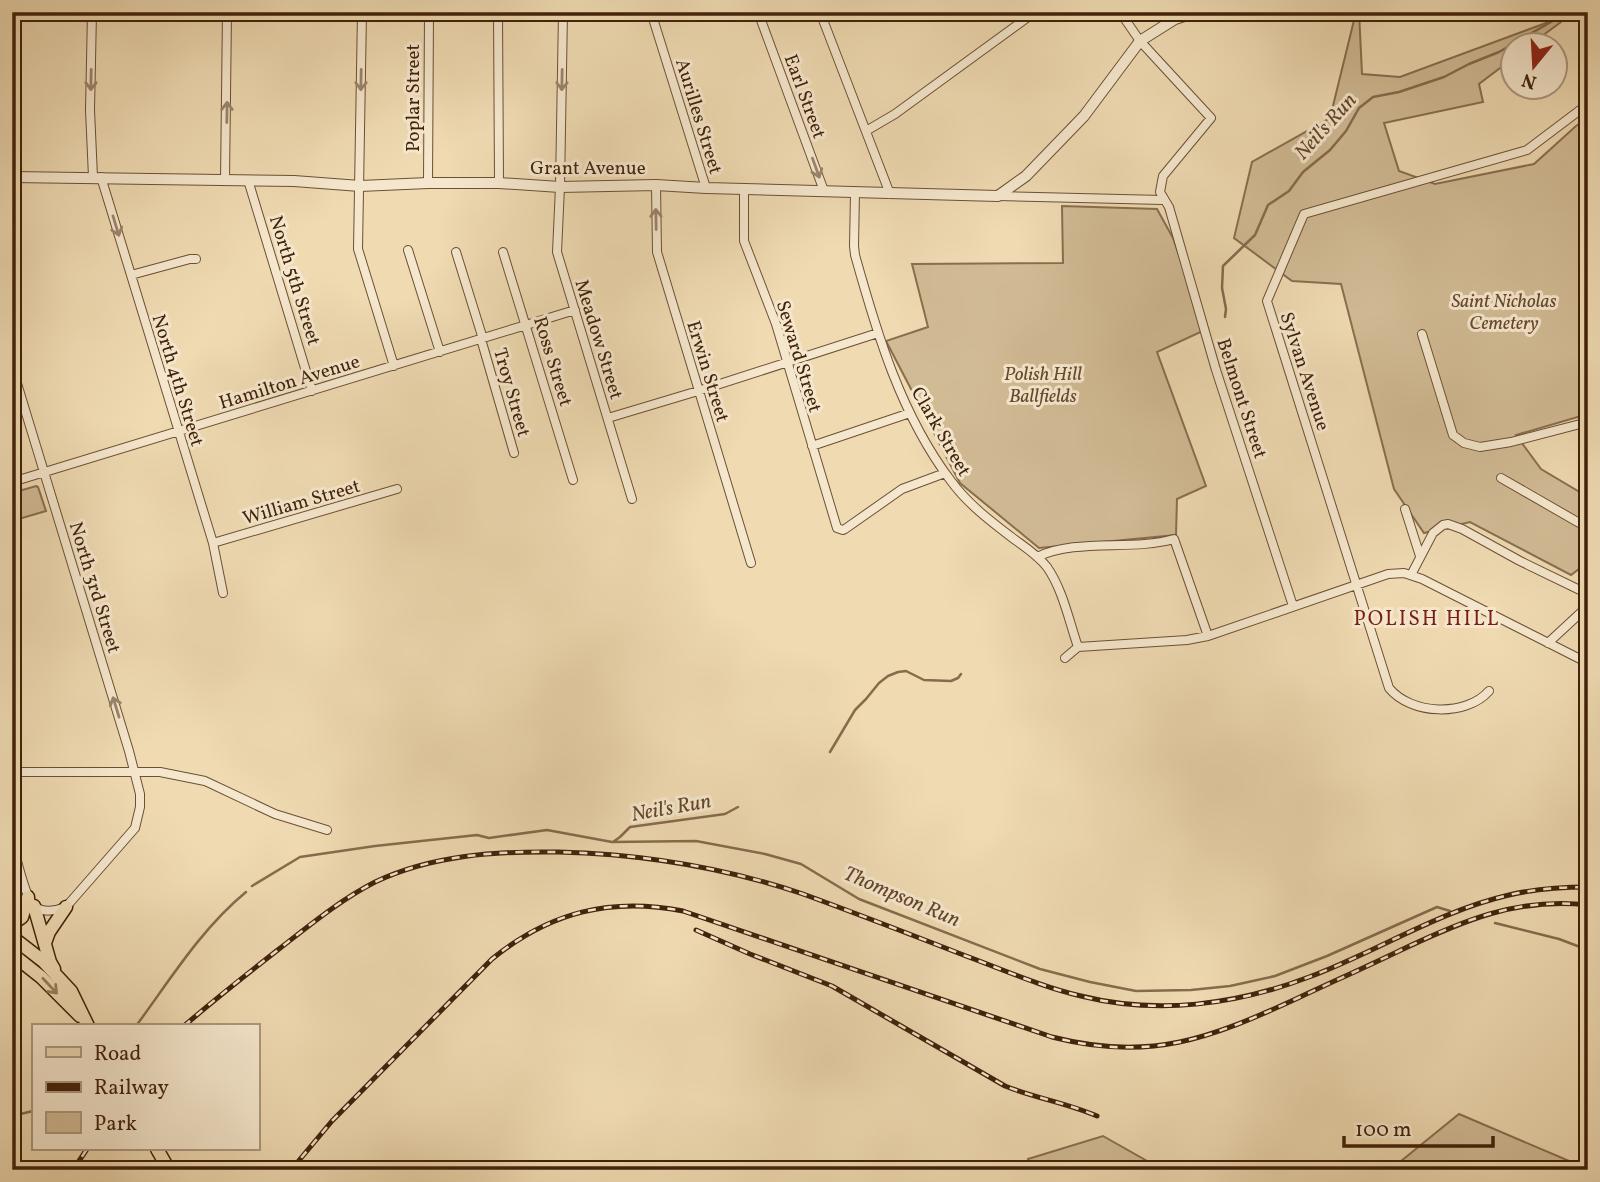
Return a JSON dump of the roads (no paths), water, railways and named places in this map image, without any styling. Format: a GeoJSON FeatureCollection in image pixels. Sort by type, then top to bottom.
{"type":"FeatureCollection","features":[{"type":"Feature","properties":{"kind":"main road"},"geometry":{"type":"LineString","coordinates":[[12,924],[22,917],[31,902],[55,973]]}},
{"type":"Feature","properties":{"kind":"main road"},"geometry":{"type":"LineString","coordinates":[[45,943],[49,932],[66,908]]}},
{"type":"Feature","properties":{"kind":"main road"},"geometry":{"type":"LineString","coordinates":[[12,937],[43,961],[71,991],[87,1023]]}},
{"type":"Feature","properties":{"kind":"main road"},"geometry":{"type":"LineString","coordinates":[[12,954],[41,977],[87,1023]]}},
{"type":"Feature","properties":{"kind":"main road"},"geometry":{"type":"LineString","coordinates":[[158,1150],[169,1170]]}},
{"type":"Feature","properties":{"kind":"street","name":"North 4th Street"},"geometry":{"type":"LineString","coordinates":[[92,12],[90,110],[97,177],[131,275],[213,543],[223,593]]}},
{"type":"Feature","properties":{"kind":"street"},"geometry":{"type":"LineString","coordinates":[[225,180],[227,12]]}},
{"type":"Feature","properties":{"kind":"street"},"geometry":{"type":"LineString","coordinates":[[362,12],[358,249],[394,366]]}},
{"type":"Feature","properties":{"kind":"street","name":"Poplar Street"},"geometry":{"type":"LineString","coordinates":[[428,183],[429,12]]}},
{"type":"Feature","properties":{"kind":"street"},"geometry":{"type":"LineString","coordinates":[[498,12],[499,183]]}},
{"type":"Feature","properties":{"kind":"street","name":"Meadow Street"},"geometry":{"type":"LineString","coordinates":[[563,12],[557,252],[632,499]]}},
{"type":"Feature","properties":{"kind":"street","name":"Aurilles Street"},"geometry":{"type":"LineString","coordinates":[[651,12],[706,188]]}},
{"type":"Feature","properties":{"kind":"street","name":"Earl Street"},"geometry":{"type":"LineString","coordinates":[[758,12],[824,191]]}},
{"type":"Feature","properties":{"kind":"street"},"geometry":{"type":"LineString","coordinates":[[866,131],[895,114],[1035,12]]}},
{"type":"Feature","properties":{"kind":"street"},"geometry":{"type":"LineString","coordinates":[[1120,12],[1140,41],[1211,118],[1163,177],[1160,192],[1163,200]]}},
{"type":"Feature","properties":{"kind":"street"},"geometry":{"type":"LineString","coordinates":[[998,196],[1026,176],[1084,116],[1140,41],[1175,19],[1197,12]]}},
{"type":"Feature","properties":{"kind":"street"},"geometry":{"type":"LineString","coordinates":[[823,14],[890,194]]}},
{"type":"Feature","properties":{"kind":"street","name":"Sylvan Avenue"},"geometry":{"type":"LineString","coordinates":[[1489,691],[1475,703],[1455,709],[1418,706],[1397,697],[1389,688],[1267,301],[1304,214],[1527,150],[1588,104]]}},
{"type":"Feature","properties":{"kind":"street","name":"Grant Avenue"},"geometry":{"type":"LineString","coordinates":[[12,177],[294,181],[360,186],[428,183],[499,183],[560,187],[656,185],[744,190],[1163,200]]}},
{"type":"Feature","properties":{"kind":"street","name":"North 5th Street"},"geometry":{"type":"LineString","coordinates":[[248,180],[312,391]]}},
{"type":"Feature","properties":{"kind":"street","name":"Erwin Street"},"geometry":{"type":"LineString","coordinates":[[656,185],[656,252],[751,563]]}},
{"type":"Feature","properties":{"kind":"street","name":"Seward Street"},"geometry":{"type":"LineString","coordinates":[[744,190],[744,241],[776,324],[836,525],[840,530],[845,529],[902,489],[945,473]]}},
{"type":"Feature","properties":{"kind":"street","name":"Clark Street"},"geometry":{"type":"LineString","coordinates":[[855,192],[854,246],[878,333],[910,413],[945,473],[957,488],[981,513],[1046,567],[1057,586],[1078,647]]}},
{"type":"Feature","properties":{"kind":"street","name":"Belmont Street"},"geometry":{"type":"LineString","coordinates":[[1163,200],[1169,207],[1216,370],[1293,606]]}},
{"type":"Feature","properties":{"kind":"street"},"geometry":{"type":"LineString","coordinates":[[408,250],[440,352]]}},
{"type":"Feature","properties":{"kind":"street","name":"Troy Street"},"geometry":{"type":"LineString","coordinates":[[457,252],[514,453]]}},
{"type":"Feature","properties":{"kind":"street","name":"Ross Street"},"geometry":{"type":"LineString","coordinates":[[503,252],[573,480]]}},
{"type":"Feature","properties":{"kind":"street"},"geometry":{"type":"LineString","coordinates":[[131,275],[197,259]]}},
{"type":"Feature","properties":{"kind":"street","name":"Hamilton Avenue"},"geometry":{"type":"LineString","coordinates":[[12,482],[575,310]]}},
{"type":"Feature","properties":{"kind":"street"},"geometry":{"type":"LineString","coordinates":[[608,418],[878,333]]}},
{"type":"Feature","properties":{"kind":"street"},"geometry":{"type":"LineString","coordinates":[[1422,334],[1453,435],[1464,443],[1480,447],[1511,442],[1588,422]]}},
{"type":"Feature","properties":{"kind":"street","name":"North 3rd Street"},"geometry":{"type":"LineString","coordinates":[[12,367],[140,794],[135,828],[66,908]]}},
{"type":"Feature","properties":{"kind":"street"},"geometry":{"type":"LineString","coordinates":[[812,446],[910,413]]}},
{"type":"Feature","properties":{"kind":"street"},"geometry":{"type":"LineString","coordinates":[[1501,478],[1588,528]]}},
{"type":"Feature","properties":{"kind":"street","name":"William Street"},"geometry":{"type":"LineString","coordinates":[[213,543],[397,489]]}},
{"type":"Feature","properties":{"kind":"street"},"geometry":{"type":"LineString","coordinates":[[1405,509],[1420,556]]}},
{"type":"Feature","properties":{"kind":"street"},"geometry":{"type":"LineString","coordinates":[[1411,575],[1433,533],[1443,525],[1454,526],[1588,594]]}},
{"type":"Feature","properties":{"kind":"street"},"geometry":{"type":"LineString","coordinates":[[1037,557],[1056,550],[1154,543],[1174,539],[1208,636]]}},
{"type":"Feature","properties":{"kind":"street"},"geometry":{"type":"LineString","coordinates":[[1065,658],[1078,647],[1187,640],[1208,636],[1397,572],[1411,575],[1588,663]]}},
{"type":"Feature","properties":{"kind":"street"},"geometry":{"type":"LineString","coordinates":[[1548,642],[1588,606]]}},
{"type":"Feature","properties":{"kind":"street"},"geometry":{"type":"LineString","coordinates":[[12,772],[160,772],[205,781],[275,814],[327,830]]}},
{"type":"Feature","properties":{"kind":"street"},"geometry":{"type":"LineString","coordinates":[[12,842],[31,902],[51,911],[66,908]]}},
{"type":"Feature","properties":{"kind":"waterway","name":"Neil's Run"},"geometry":{"type":"LineString","coordinates":[[1225,317],[1223,266],[1255,235],[1268,205],[1289,191],[1303,172],[1330,150],[1346,131],[1359,108],[1373,97],[1399,92],[1444,77],[1499,52],[1568,12]]}},
{"type":"Feature","properties":{"kind":"waterway","name":"Neil's Run"},"geometry":{"type":"LineString","coordinates":[[830,752],[855,710],[888,676],[906,671],[924,680],[951,681],[961,674]]}},
{"type":"Feature","properties":{"kind":"waterway","name":"Neil's Run"},"geometry":{"type":"LineString","coordinates":[[613,842],[630,827],[725,814],[738,807]]}},
{"type":"Feature","properties":{"kind":"waterway","name":"Thompson Run"},"geometry":{"type":"LineString","coordinates":[[252,886],[300,857],[477,835],[489,838],[547,830],[612,842],[696,841],[801,864],[859,899],[1040,969],[1136,991],[1230,986],[1275,976],[1437,907],[1450,911]]}},
{"type":"Feature","properties":{"kind":"waterway","name":"Thompson Run"},"geometry":{"type":"LineString","coordinates":[[137,1024],[200,939],[246,892]]}},
{"type":"Feature","properties":{"kind":"waterway","name":"Thompson Run"},"geometry":{"type":"LineString","coordinates":[[1495,923],[1559,939],[1588,950]]}},
{"type":"Feature","properties":{"kind":"waterway","name":"Thompson Run"},"geometry":{"type":"LineString","coordinates":[[12,1116],[32,1111]]}},
{"type":"Feature","properties":{"kind":"railway"},"geometry":{"type":"LineString","coordinates":[[186,1024],[314,922],[362,889],[397,873],[465,856],[511,852],[589,853],[712,869],[803,894],[1052,988],[1110,1002],[1167,1006],[1225,1000],[1281,987],[1483,902],[1529,891],[1588,887]]}},
{"type":"Feature","properties":{"kind":"railway"},"geometry":{"type":"LineString","coordinates":[[291,1170],[332,1121],[492,959],[536,930],[582,912],[631,906],[683,911],[1052,1037],[1119,1047],[1178,1042],[1236,1025],[1445,930],[1490,914],[1537,905],[1588,905]]}},
{"type":"Feature","properties":{"kind":"railway"},"geometry":{"type":"LineString","coordinates":[[696,930],[832,986],[1005,1086],[1097,1116]]}},
{"type":"Feature","properties":{"kind":"railway"},"geometry":{"type":"LineString","coordinates":[[73,1170],[86,1150]]}},
{"type":"Feature","properties":{"kind":"district","name":"POLISH HILL"},"geometry":{"type":"Point","coordinates":[1427,618]}},
{"type":"Feature","properties":{"kind":"park label","name":"Saint Nicholas Cemetery"},"geometry":{"type":"Point","coordinates":[1504,311]}},
{"type":"Feature","properties":{"kind":"park label","name":"Polish Hill Ballfields"},"geometry":{"type":"Point","coordinates":[1043,384]}}]}
